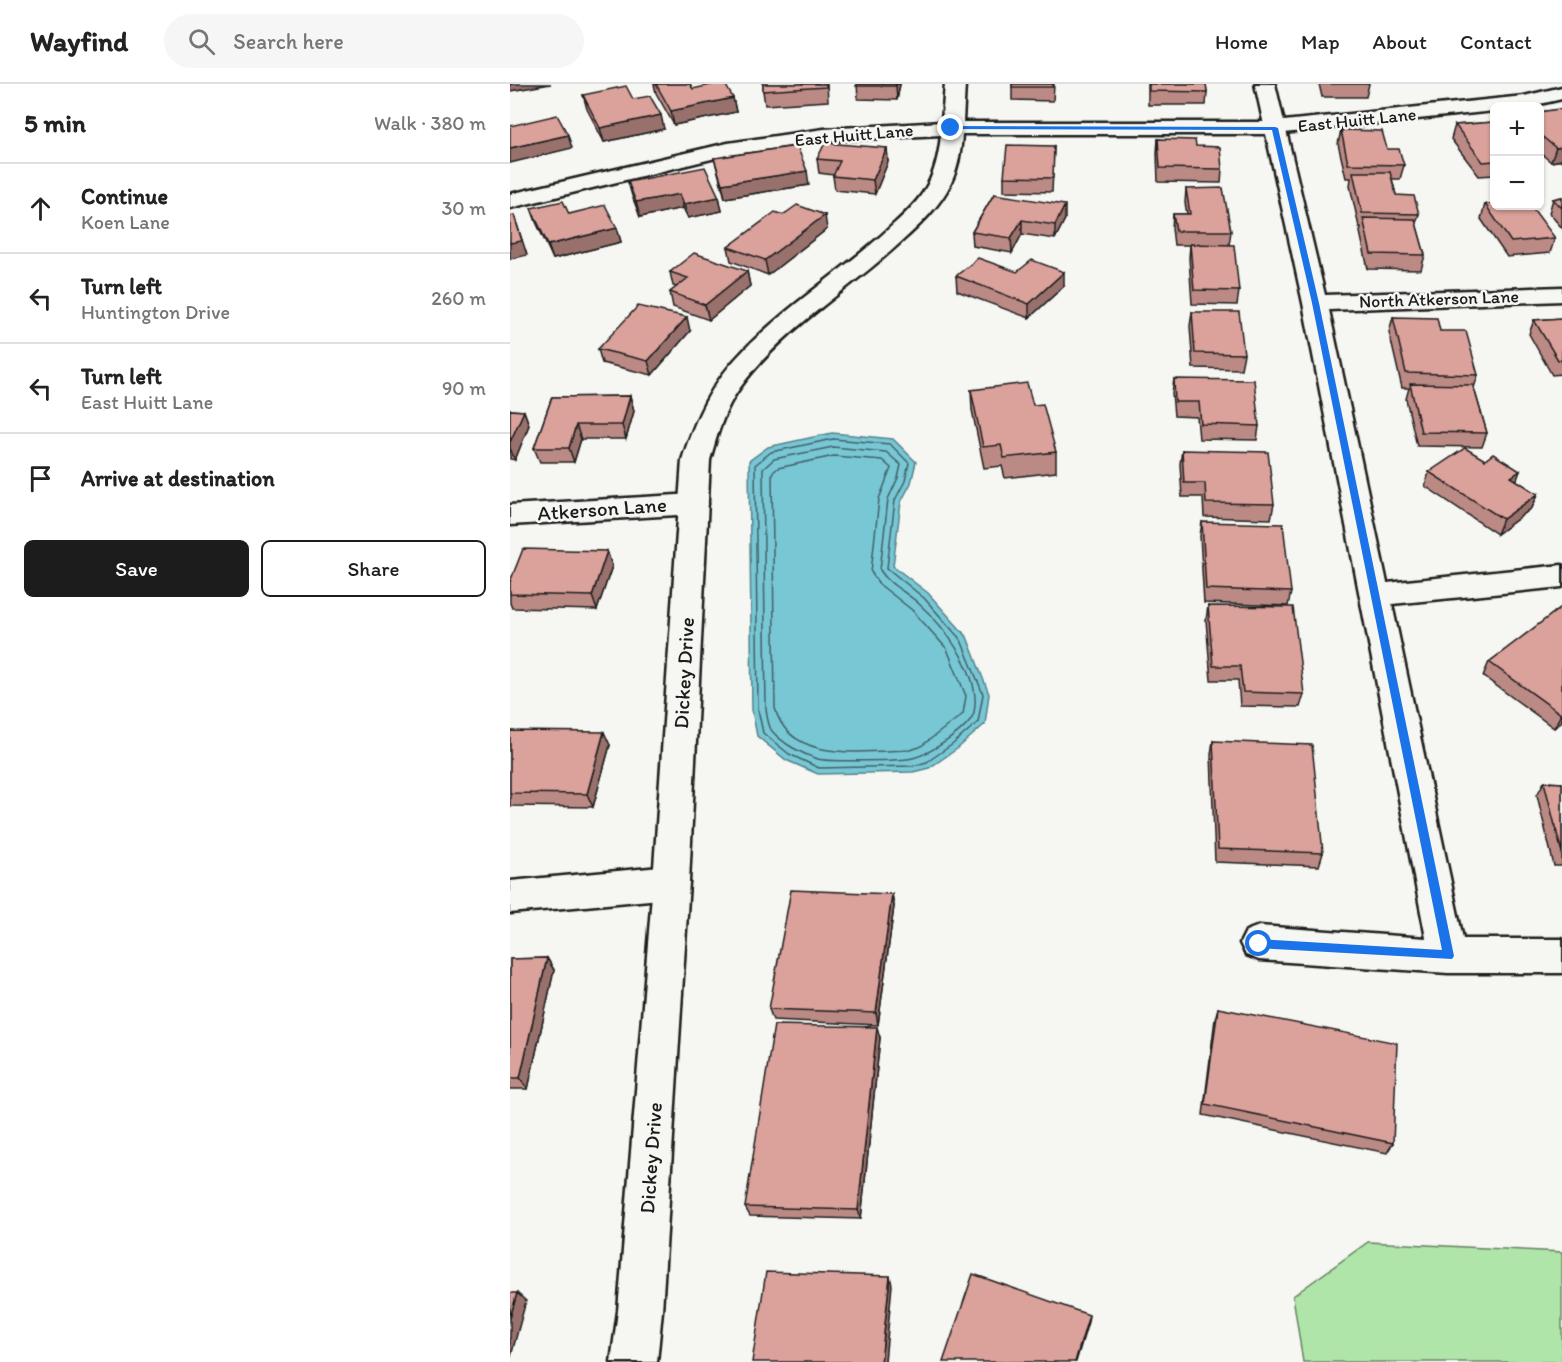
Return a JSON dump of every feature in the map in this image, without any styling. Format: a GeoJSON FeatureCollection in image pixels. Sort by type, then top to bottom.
{"type":"FeatureCollection","features":[{"type":"Feature","properties":{"kind":"street","name":"Dickey Drive"},"geometry":{"type":"LineString","coordinates":[[634,1362],[640,1311],[671,882],[700,437],[709,415],[731,379],[768,340],[885,246],[934,194],[949,159],[955,84]]}},
{"type":"Feature","properties":{"kind":"street"},"geometry":{"type":"LineString","coordinates":[[1265,84],[1315,303],[1448,956]]}},
{"type":"Feature","properties":{"kind":"street","name":"East Huitt Lane"},"geometry":{"type":"LineString","coordinates":[[510,201],[728,149],[824,135],[951,128],[1275,128],[1524,102],[1562,93]]}},
{"type":"Feature","properties":{"kind":"street","name":"North Atkerson Lane"},"geometry":{"type":"LineString","coordinates":[[1315,303],[1562,294]]}},
{"type":"Feature","properties":{"kind":"street","name":"Atkerson Lane"},"geometry":{"type":"LineString","coordinates":[[510,515],[694,504]]}},
{"type":"Feature","properties":{"kind":"street"},"geometry":{"type":"LineString","coordinates":[[1376,595],[1562,576]]}},
{"type":"Feature","properties":{"kind":"street"},"geometry":{"type":"LineString","coordinates":[[510,897],[671,882]]}},
{"type":"Feature","properties":{"kind":"street"},"geometry":{"type":"LineString","coordinates":[[1259,944],[1448,956],[1562,956]]}},
{"type":"Feature","properties":{"kind":"green space"},"geometry":{"type":"Polygon","coordinates":[[[1368,1242],[1562,1252],[1562,1362],[1303,1362],[1293,1296],[1368,1242]]]}},
{"type":"Feature","properties":{"kind":"water"},"geometry":{"type":"Polygon","coordinates":[[[832,433],[893,439],[916,462],[911,483],[901,502],[893,566],[928,593],[967,637],[989,694],[985,724],[957,749],[929,768],[913,772],[818,774],[786,760],[757,736],[752,710],[749,461],[768,447],[832,433]]]}},
{"type":"Feature","properties":{"kind":"building"},"geometry":{"type":"Polygon","coordinates":[[[656,84],[690,84],[693,89],[725,84],[733,98],[671,111],[656,84]]]}},
{"type":"Feature","properties":{"kind":"building"},"geometry":{"type":"Polygon","coordinates":[[[763,84],[826,84],[826,87],[763,91],[763,84]]]}},
{"type":"Feature","properties":{"kind":"building"},"geometry":{"type":"Polygon","coordinates":[[[857,84],[896,84],[896,86],[856,86],[857,84]]]}},
{"type":"Feature","properties":{"kind":"building"},"geometry":{"type":"Polygon","coordinates":[[[1012,84],[1053,84],[1053,87],[1012,87],[1012,84]]]}},
{"type":"Feature","properties":{"kind":"building"},"geometry":{"type":"Polygon","coordinates":[[[1149,84],[1206,84],[1207,92],[1149,91],[1149,84]]]}},
{"type":"Feature","properties":{"kind":"building"},"geometry":{"type":"Polygon","coordinates":[[[626,86],[633,99],[650,96],[661,115],[600,128],[583,95],[626,86]]]}},
{"type":"Feature","properties":{"kind":"building"},"geometry":{"type":"Polygon","coordinates":[[[1559,109],[1562,111],[1562,147],[1556,148],[1544,138],[1544,111],[1559,109]]]}},
{"type":"Feature","properties":{"kind":"building"},"geometry":{"type":"Polygon","coordinates":[[[557,115],[568,135],[510,148],[510,126],[557,115]]]}},
{"type":"Feature","properties":{"kind":"building"},"geometry":{"type":"Polygon","coordinates":[[[1490,122],[1490,161],[1483,162],[1455,125],[1490,122]]]}},
{"type":"Feature","properties":{"kind":"building"},"geometry":{"type":"Polygon","coordinates":[[[1341,130],[1382,131],[1387,149],[1399,149],[1404,165],[1348,164],[1341,130]]]}},
{"type":"Feature","properties":{"kind":"building"},"geometry":{"type":"Polygon","coordinates":[[[1158,139],[1195,140],[1196,146],[1220,147],[1222,169],[1160,168],[1158,139]]]}},
{"type":"Feature","properties":{"kind":"building"},"geometry":{"type":"Polygon","coordinates":[[[825,143],[887,148],[873,180],[833,176],[840,161],[817,159],[825,143]]]}},
{"type":"Feature","properties":{"kind":"building"},"geometry":{"type":"Polygon","coordinates":[[[1007,145],[1054,146],[1053,178],[1004,177],[1007,145]]]}},
{"type":"Feature","properties":{"kind":"building"},"geometry":{"type":"Polygon","coordinates":[[[797,146],[807,171],[722,184],[714,158],[797,146]]]}},
{"type":"Feature","properties":{"kind":"building"},"geometry":{"type":"Polygon","coordinates":[[[705,167],[719,197],[684,204],[680,194],[636,202],[628,182],[705,167]]]}},
{"type":"Feature","properties":{"kind":"building"},"geometry":{"type":"Polygon","coordinates":[[[1353,172],[1390,172],[1396,195],[1414,196],[1419,214],[1362,213],[1353,172]]]}},
{"type":"Feature","properties":{"kind":"building"},"geometry":{"type":"Polygon","coordinates":[[[1223,188],[1231,231],[1176,231],[1173,214],[1190,214],[1186,189],[1223,188]]]}},
{"type":"Feature","properties":{"kind":"building"},"geometry":{"type":"Polygon","coordinates":[[[994,194],[1065,205],[1055,225],[1022,220],[1011,238],[972,232],[994,194]]]}},
{"type":"Feature","properties":{"kind":"building"},"geometry":{"type":"Polygon","coordinates":[[[1562,197],[1562,208],[1553,199],[1562,197]]]}},
{"type":"Feature","properties":{"kind":"building"},"geometry":{"type":"Polygon","coordinates":[[[563,201],[569,214],[605,205],[617,228],[548,245],[531,208],[563,201]]]}},
{"type":"Feature","properties":{"kind":"building"},"geometry":{"type":"Polygon","coordinates":[[[1485,204],[1490,204],[1490,210],[1534,210],[1555,238],[1511,242],[1485,204]]]}},
{"type":"Feature","properties":{"kind":"building"},"geometry":{"type":"Polygon","coordinates":[[[797,205],[825,215],[765,260],[728,247],[775,212],[783,215],[797,205]]]}},
{"type":"Feature","properties":{"kind":"building"},"geometry":{"type":"Polygon","coordinates":[[[514,215],[522,241],[510,243],[510,216],[514,215]]]}},
{"type":"Feature","properties":{"kind":"building"},"geometry":{"type":"Polygon","coordinates":[[[1363,218],[1415,219],[1425,255],[1371,254],[1363,218]]]}},
{"type":"Feature","properties":{"kind":"building"},"geometry":{"type":"Polygon","coordinates":[[[1190,244],[1234,245],[1239,291],[1194,290],[1190,244]]]}},
{"type":"Feature","properties":{"kind":"building"},"geometry":{"type":"Polygon","coordinates":[[[694,253],[747,271],[705,305],[670,292],[688,278],[670,272],[694,253]]]}},
{"type":"Feature","properties":{"kind":"building"},"geometry":{"type":"Polygon","coordinates":[[[978,258],[1017,272],[1032,260],[1064,272],[1029,304],[956,276],[978,258]]]}},
{"type":"Feature","properties":{"kind":"building"},"geometry":{"type":"Polygon","coordinates":[[[638,306],[687,317],[648,361],[598,349],[638,306]]]}},
{"type":"Feature","properties":{"kind":"building"},"geometry":{"type":"Polygon","coordinates":[[[1192,312],[1239,312],[1244,354],[1195,353],[1192,312]]]}},
{"type":"Feature","properties":{"kind":"building"},"geometry":{"type":"Polygon","coordinates":[[[1393,317],[1437,318],[1440,331],[1466,331],[1478,375],[1406,373],[1393,317]]]}},
{"type":"Feature","properties":{"kind":"building"},"geometry":{"type":"Polygon","coordinates":[[[1562,318],[1562,360],[1558,360],[1534,320],[1562,318]]]}},
{"type":"Feature","properties":{"kind":"building"},"geometry":{"type":"Polygon","coordinates":[[[1174,379],[1254,380],[1259,426],[1201,424],[1199,402],[1175,402],[1174,379]]]}},
{"type":"Feature","properties":{"kind":"building"},"geometry":{"type":"Polygon","coordinates":[[[1027,383],[1033,405],[1043,404],[1056,452],[1004,458],[1001,445],[983,447],[971,390],[1027,383]]]}},
{"type":"Feature","properties":{"kind":"building"},"geometry":{"type":"Polygon","coordinates":[[[1410,384],[1473,385],[1487,433],[1421,432],[1410,384]]]}},
{"type":"Feature","properties":{"kind":"building"},"geometry":{"type":"Polygon","coordinates":[[[630,396],[622,425],[576,425],[569,448],[534,448],[552,397],[630,396]]]}},
{"type":"Feature","properties":{"kind":"building"},"geometry":{"type":"Polygon","coordinates":[[[510,410],[524,411],[510,442],[510,410]]]}},
{"type":"Feature","properties":{"kind":"building"},"geometry":{"type":"Polygon","coordinates":[[[1465,448],[1485,460],[1493,454],[1520,471],[1511,477],[1538,494],[1503,519],[1429,472],[1465,448]]]}},
{"type":"Feature","properties":{"kind":"building"},"geometry":{"type":"Polygon","coordinates":[[[1182,450],[1268,452],[1274,504],[1206,503],[1205,483],[1184,483],[1182,450]]]}},
{"type":"Feature","properties":{"kind":"building"},"geometry":{"type":"Polygon","coordinates":[[[1202,522],[1283,524],[1291,592],[1206,589],[1202,522]]]}},
{"type":"Feature","properties":{"kind":"building"},"geometry":{"type":"Polygon","coordinates":[[[523,549],[607,551],[592,596],[510,594],[510,582],[523,549]]]}},
{"type":"Feature","properties":{"kind":"building"},"geometry":{"type":"Polygon","coordinates":[[[1208,606],[1293,607],[1304,694],[1243,692],[1240,666],[1213,666],[1208,606]]]}},
{"type":"Feature","properties":{"kind":"building"},"geometry":{"type":"Polygon","coordinates":[[[1560,608],[1562,609],[1561,714],[1489,662],[1560,608]]]}},
{"type":"Feature","properties":{"kind":"building"},"geometry":{"type":"Polygon","coordinates":[[[510,731],[604,732],[587,794],[510,793],[510,731]]]}},
{"type":"Feature","properties":{"kind":"building"},"geometry":{"type":"Polygon","coordinates":[[[1213,741],[1312,745],[1323,853],[1218,849],[1213,741]]]}},
{"type":"Feature","properties":{"kind":"building"},"geometry":{"type":"Polygon","coordinates":[[[1544,782],[1562,783],[1562,853],[1544,782]]]}},
{"type":"Feature","properties":{"kind":"building"},"geometry":{"type":"Polygon","coordinates":[[[791,890],[892,894],[876,1013],[769,1009],[791,890]]]}},
{"type":"Feature","properties":{"kind":"building"},"geometry":{"type":"Polygon","coordinates":[[[547,958],[520,1078],[510,1078],[510,959],[547,958]]]}},
{"type":"Feature","properties":{"kind":"building"},"geometry":{"type":"Polygon","coordinates":[[[1218,1008],[1397,1043],[1393,1143],[1205,1104],[1218,1008]]]}},
{"type":"Feature","properties":{"kind":"building"},"geometry":{"type":"Polygon","coordinates":[[[774,1025],[877,1027],[858,1210],[745,1207],[774,1025]]]}},
{"type":"Feature","properties":{"kind":"building"},"geometry":{"type":"Polygon","coordinates":[[[766,1272],[890,1276],[881,1362],[752,1362],[766,1272]]]}},
{"type":"Feature","properties":{"kind":"building"},"geometry":{"type":"Polygon","coordinates":[[[973,1274],[1089,1315],[1075,1362],[943,1362],[973,1274]]]}},
{"type":"Feature","properties":{"kind":"building"},"geometry":{"type":"Polygon","coordinates":[[[510,1293],[517,1293],[510,1318],[510,1293]]]}},
{"type":"Feature","properties":{"kind":"route"},"geometry":{"type":"LineString","coordinates":[[951,128],[1275,128],[1315,303],[1448,956],[1259,944]]}}]}
